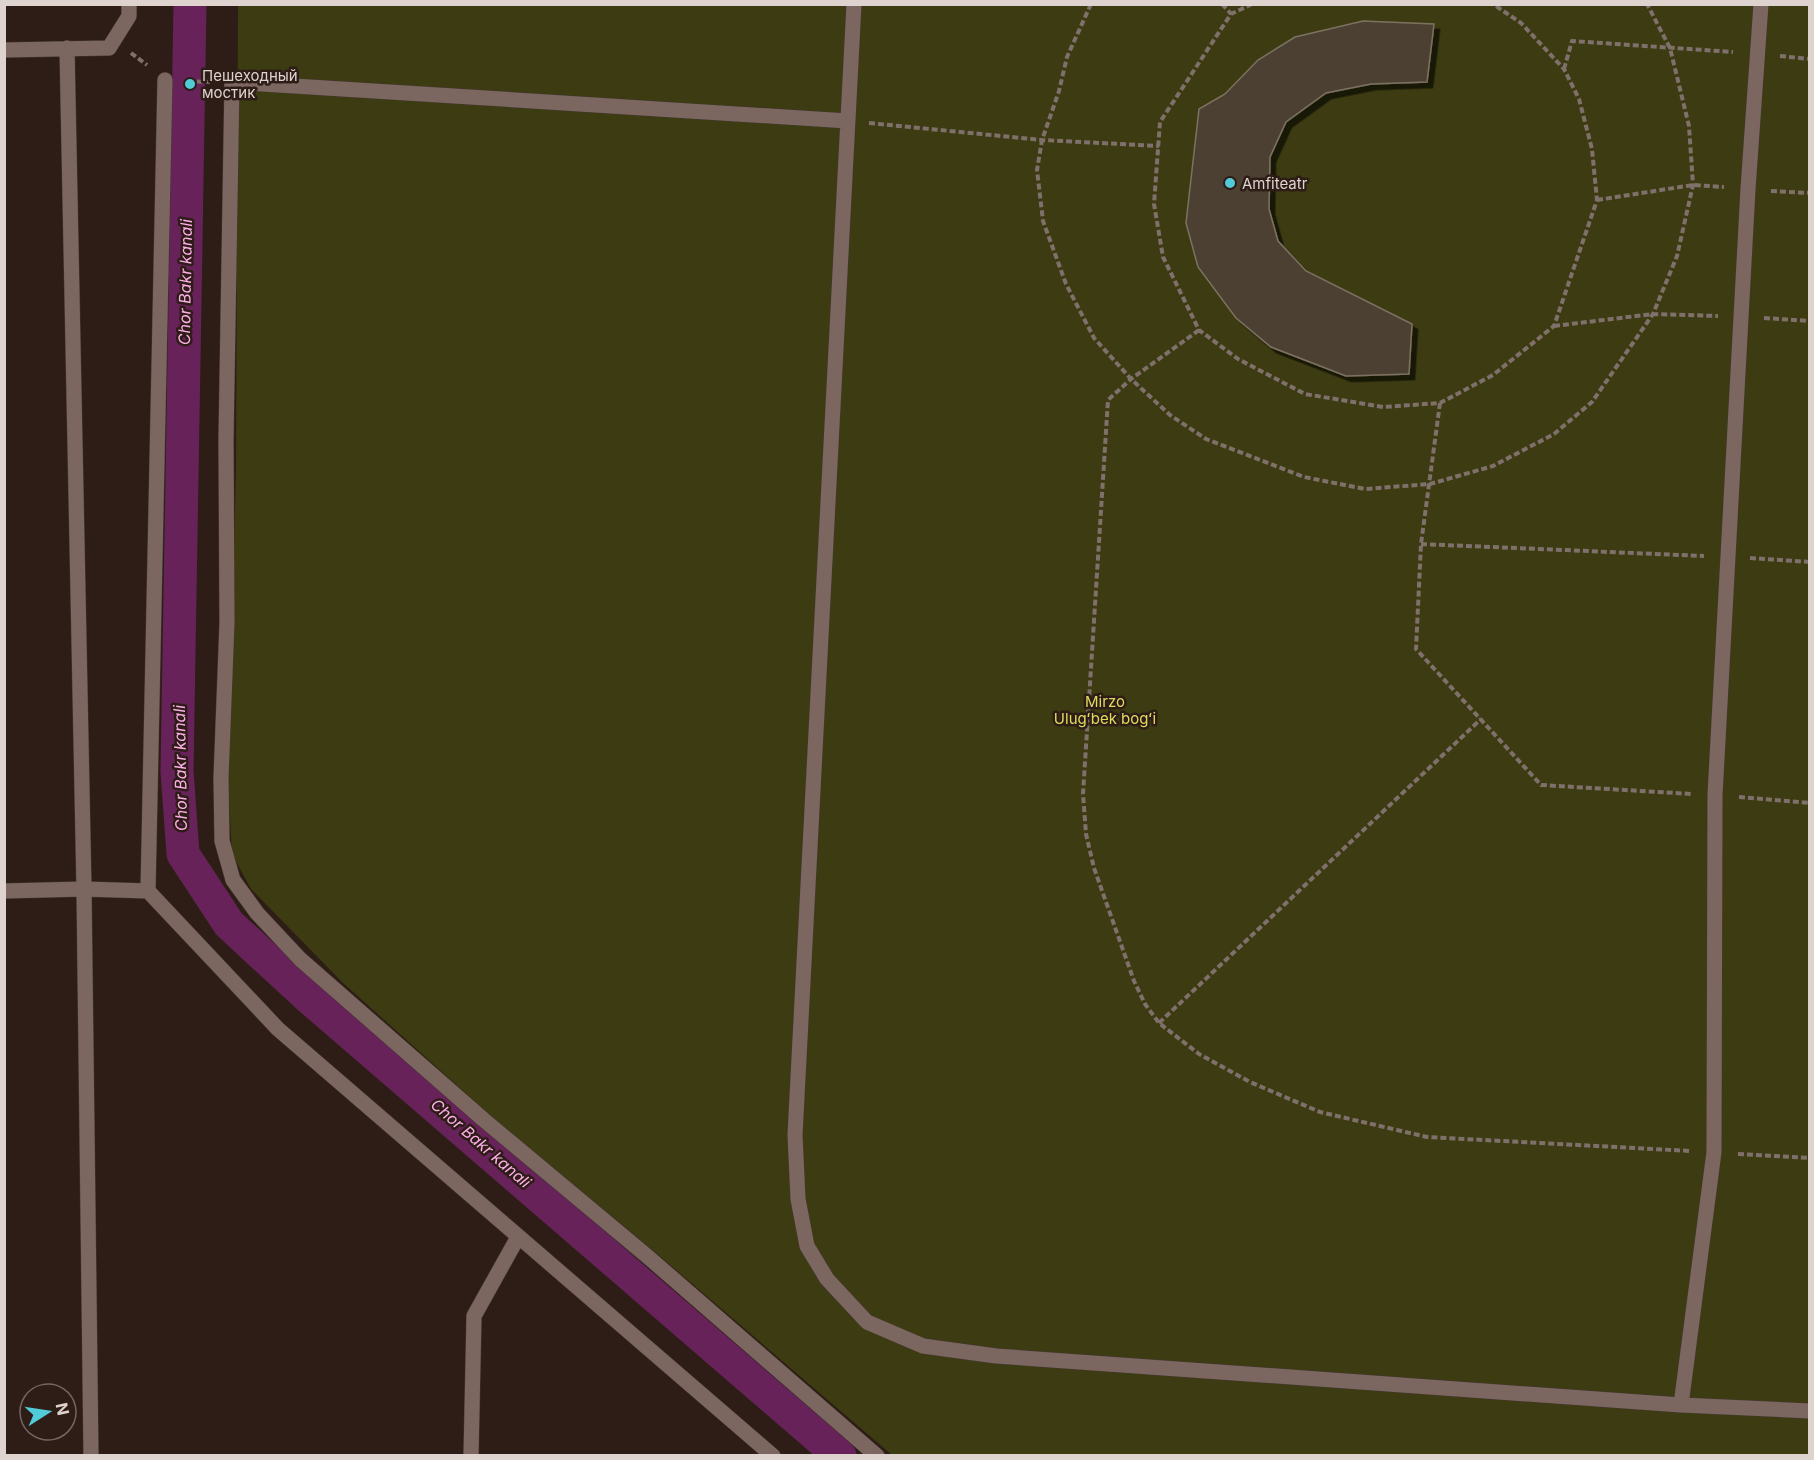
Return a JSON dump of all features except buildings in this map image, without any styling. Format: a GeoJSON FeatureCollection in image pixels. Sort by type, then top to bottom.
{"type":"FeatureCollection","features":[{"type":"Feature","properties":{"kind":"street"},"geometry":{"type":"LineString","coordinates":[[4,50],[109,48],[129,16],[129,4]]}},
{"type":"Feature","properties":{"kind":"street"},"geometry":{"type":"LineString","coordinates":[[854,4],[795,1135],[798,1199],[807,1245],[827,1279],[867,1322],[923,1346],[996,1356],[1681,1405],[1809,1411]]}},
{"type":"Feature","properties":{"kind":"street"},"geometry":{"type":"LineString","coordinates":[[1681,1405],[1713,1152],[1715,795],[1748,189],[1761,4]]}},
{"type":"Feature","properties":{"kind":"street"},"geometry":{"type":"LineString","coordinates":[[67,48],[84,889],[91,1455]]}},
{"type":"Feature","properties":{"kind":"street"},"geometry":{"type":"LineString","coordinates":[[171,81],[148,891],[278,1029],[773,1455]]}},
{"type":"Feature","properties":{"kind":"street"},"geometry":{"type":"LineString","coordinates":[[848,121],[232,82],[226,440],[226,623],[221,799],[222,841],[233,880],[257,914],[300,959],[484,1120],[647,1256],[877,1455]]}},
{"type":"Feature","properties":{"kind":"street"},"geometry":{"type":"LineString","coordinates":[[4,891],[84,889],[148,891]]}},
{"type":"Feature","properties":{"kind":"street"},"geometry":{"type":"LineString","coordinates":[[471,1455],[474,1316],[518,1237]]}},
{"type":"Feature","properties":{"kind":"path"},"geometry":{"type":"LineString","coordinates":[[1090,4],[1067,57],[1059,91],[1042,140],[1037,170],[1043,221],[1066,284],[1094,338],[1131,380],[1170,415],[1206,439],[1304,477],[1365,489],[1430,484],[1493,466],[1554,434],[1592,402],[1653,314],[1677,256],[1693,184],[1689,126],[1670,48],[1647,4]]}},
{"type":"Feature","properties":{"kind":"path"},"geometry":{"type":"LineString","coordinates":[[1222,4],[1231,14]]}},
{"type":"Feature","properties":{"kind":"path"},"geometry":{"type":"LineString","coordinates":[[1252,4],[1231,14],[1160,122],[1154,204],[1163,257],[1200,330],[1238,359],[1305,394],[1383,407],[1440,403],[1493,375],[1554,326],[1653,314],[1809,321]]}},
{"type":"Feature","properties":{"kind":"path"},"geometry":{"type":"LineString","coordinates":[[1494,4],[1521,23],[1564,69],[1579,99],[1592,149],[1597,200],[1554,326]]}},
{"type":"Feature","properties":{"kind":"path"},"geometry":{"type":"LineString","coordinates":[[114,40],[171,81],[219,82]]}},
{"type":"Feature","properties":{"kind":"path"},"geometry":{"type":"LineString","coordinates":[[1564,69],[1572,41],[1809,59]]}},
{"type":"Feature","properties":{"kind":"path"},"geometry":{"type":"LineString","coordinates":[[848,121],[1042,140],[1159,146]]}},
{"type":"Feature","properties":{"kind":"path"},"geometry":{"type":"LineString","coordinates":[[1597,200],[1693,184],[1809,193]]}},
{"type":"Feature","properties":{"kind":"path"},"geometry":{"type":"LineString","coordinates":[[1200,330],[1131,380],[1108,400],[1083,795],[1086,834],[1094,868],[1137,989],[1145,1004],[1159,1023],[1198,1054],[1250,1082],[1320,1112],[1427,1137],[1809,1158]]}},
{"type":"Feature","properties":{"kind":"path"},"geometry":{"type":"LineString","coordinates":[[1440,403],[1421,544],[1416,649],[1541,785],[1809,802]]}},
{"type":"Feature","properties":{"kind":"path"},"geometry":{"type":"LineString","coordinates":[[1421,544],[1809,562]]}},
{"type":"Feature","properties":{"kind":"path"},"geometry":{"type":"LineString","coordinates":[[1159,1023],[1481,719]]}},
{"type":"Feature","properties":{"kind":"green space","name":"Mirzo Ulugʻbek bogʻi"},"geometry":{"type":"Polygon","coordinates":[[[238,5],[1809,5],[1809,1455],[892,1455],[655,1252],[491,1116],[342,982],[251,889],[232,854],[228,782],[236,470],[238,5]]]}},
{"type":"Feature","properties":{"kind":"waterway","name":"Chor Bakr kanali"},"geometry":{"type":"LineString","coordinates":[[190,4],[177,771],[183,854],[229,924],[307,996],[840,1456]]}},
{"type":"Feature","properties":{"kind":"place","name":"Пешеходный мостик"},"geometry":{"type":"Point","coordinates":[190,84]}},
{"type":"Feature","properties":{"kind":"place","name":"Amfiteatr"},"geometry":{"type":"Point","coordinates":[1230,183]}}]}
